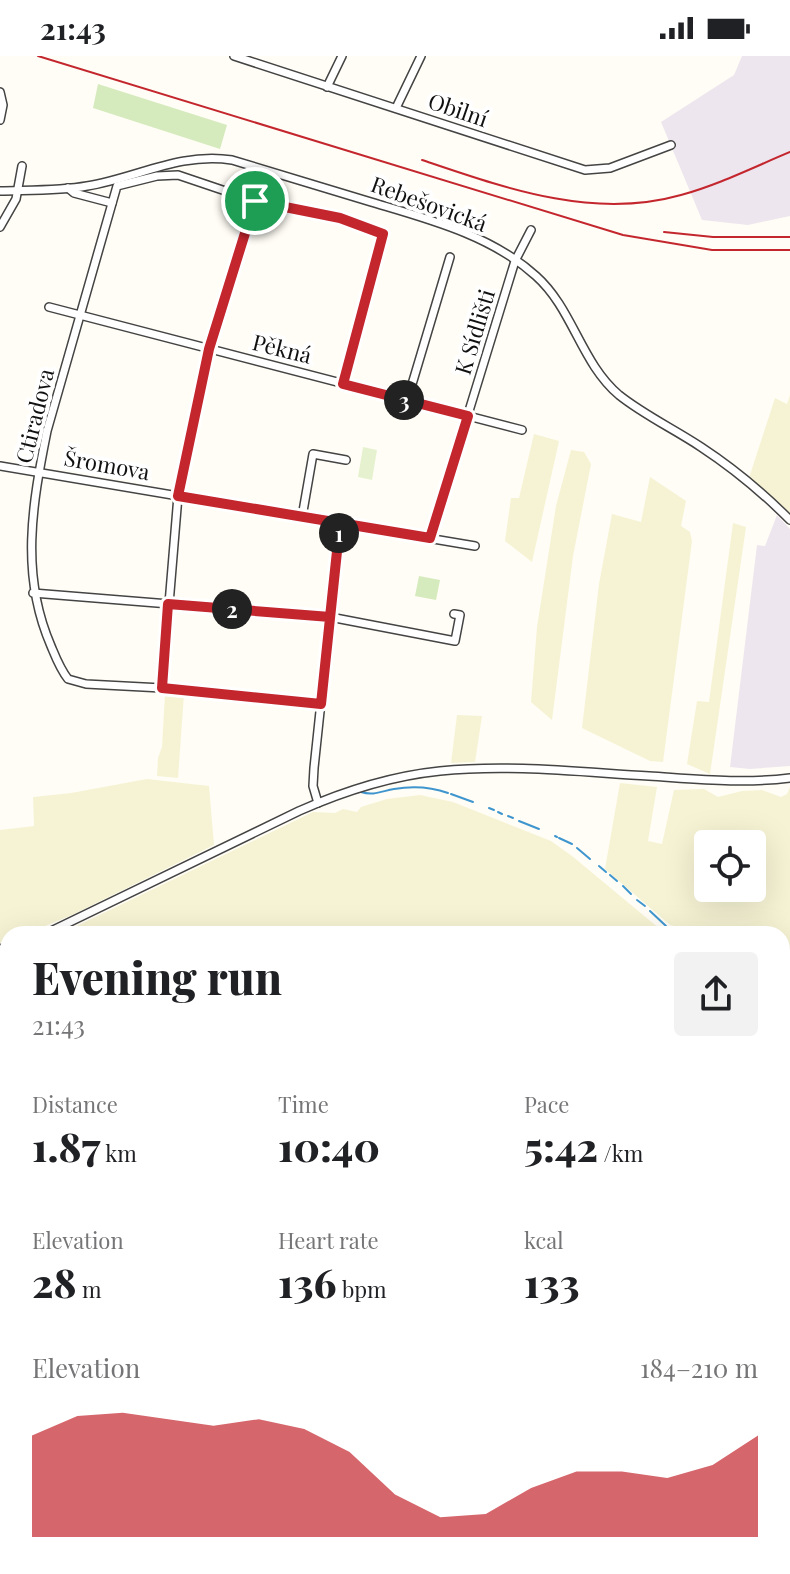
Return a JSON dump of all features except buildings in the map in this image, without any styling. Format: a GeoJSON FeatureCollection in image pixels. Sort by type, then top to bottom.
{"type":"FeatureCollection","features":[{"type":"Feature","properties":{"kind":"street","name":"Obilní"},"geometry":{"type":"LineString","coordinates":[[234,56],[585,170],[610,168],[671,145]]}},
{"type":"Feature","properties":{"kind":"street"},"geometry":{"type":"LineString","coordinates":[[327,87],[342,56]]}},
{"type":"Feature","properties":{"kind":"street"},"geometry":{"type":"LineString","coordinates":[[396,108],[421,56]]}},
{"type":"Feature","properties":{"kind":"street"},"geometry":{"type":"LineString","coordinates":[[0,92],[3,108],[0,120]]}},
{"type":"Feature","properties":{"kind":"street","name":"Rebešovická"},"geometry":{"type":"LineString","coordinates":[[0,191],[94,184],[186,160],[209,158],[232,160],[453,228],[487,243],[537,277],[553,294],[598,373],[609,386],[733,470],[790,520]]}},
{"type":"Feature","properties":{"kind":"street"},"geometry":{"type":"LineString","coordinates":[[0,227],[16,199],[22,166]]}},
{"type":"Feature","properties":{"kind":"street"},"geometry":{"type":"LineString","coordinates":[[68,188],[74,193],[112,203],[119,185],[157,176],[178,175],[255,201],[340,218],[383,234],[343,384]]}},
{"type":"Feature","properties":{"kind":"street"},"geometry":{"type":"LineString","coordinates":[[255,201],[209,349],[178,496],[162,688],[321,704]]}},
{"type":"Feature","properties":{"kind":"street","name":"Ctiradova"},"geometry":{"type":"LineString","coordinates":[[112,203],[47,431],[39,472],[31,550],[33,593],[56,660],[72,682],[162,688]]}},
{"type":"Feature","properties":{"kind":"street","name":"K Sídlišti"},"geometry":{"type":"LineString","coordinates":[[430,538],[515,261],[531,230]]}},
{"type":"Feature","properties":{"kind":"street"},"geometry":{"type":"LineString","coordinates":[[407,401],[450,257]]}},
{"type":"Feature","properties":{"kind":"street","name":"Pěkná"},"geometry":{"type":"LineString","coordinates":[[49,307],[522,430]]}},
{"type":"Feature","properties":{"kind":"street"},"geometry":{"type":"LineString","coordinates":[[302,517],[313,454],[346,460]]}},
{"type":"Feature","properties":{"kind":"street","name":"Šromova"},"geometry":{"type":"LineString","coordinates":[[0,466],[475,546]]}},
{"type":"Feature","properties":{"kind":"street"},"geometry":{"type":"LineString","coordinates":[[318,803],[313,782],[340,523]]}},
{"type":"Feature","properties":{"kind":"street"},"geometry":{"type":"LineString","coordinates":[[33,593],[330,617],[455,641],[460,615],[454,614]]}},
{"type":"Feature","properties":{"kind":"street"},"geometry":{"type":"LineString","coordinates":[[62,926],[318,803],[389,780],[474,768],[741,781],[790,778]]}},
{"type":"Feature","properties":{"kind":"shaded area"},"geometry":{"type":"Polygon","coordinates":[[[742,56],[790,56],[790,216],[748,225],[702,220],[661,122],[734,75],[742,56]]]}},
{"type":"Feature","properties":{"kind":"shaded area"},"geometry":{"type":"Polygon","coordinates":[[[790,395],[790,513],[749,478],[775,398],[787,404],[790,395]]]}},
{"type":"Feature","properties":{"kind":"shaded area"},"geometry":{"type":"Polygon","coordinates":[[[534,434],[559,441],[532,562],[505,541],[511,498],[519,498],[534,434]]]}},
{"type":"Feature","properties":{"kind":"shaded area"},"geometry":{"type":"Polygon","coordinates":[[[571,450],[584,452],[591,464],[573,556],[552,720],[531,702],[537,627],[556,506],[571,450]]]}},
{"type":"Feature","properties":{"kind":"shaded area"},"geometry":{"type":"Polygon","coordinates":[[[650,477],[686,501],[681,526],[690,532],[692,541],[663,762],[650,761],[582,728],[599,584],[612,514],[641,522],[650,477]]]}},
{"type":"Feature","properties":{"kind":"shaded area"},"geometry":{"type":"Polygon","coordinates":[[[777,515],[790,529],[790,766],[730,767],[757,545],[765,546],[777,515]]]}},
{"type":"Feature","properties":{"kind":"shaded area"},"geometry":{"type":"Polygon","coordinates":[[[733,523],[746,527],[710,774],[687,764],[697,701],[709,702],[733,523]]]}},
{"type":"Feature","properties":{"kind":"shaded area"},"geometry":{"type":"Polygon","coordinates":[[[165,694],[184,694],[178,778],[157,776],[165,694]]]}},
{"type":"Feature","properties":{"kind":"shaded area"},"geometry":{"type":"Polygon","coordinates":[[[457,715],[482,716],[475,762],[451,763],[457,715]]]}},
{"type":"Feature","properties":{"kind":"shaded area"},"geometry":{"type":"Polygon","coordinates":[[[147,779],[209,786],[214,845],[45,926],[0,926],[0,830],[34,826],[33,797],[147,779]]]}},
{"type":"Feature","properties":{"kind":"shaded area"},"geometry":{"type":"Polygon","coordinates":[[[620,783],[657,787],[648,841],[662,844],[674,790],[704,789],[718,797],[762,790],[781,797],[787,794],[790,787],[790,926],[674,926],[605,869],[620,783]]]}},
{"type":"Feature","properties":{"kind":"shaded area"},"geometry":{"type":"Polygon","coordinates":[[[420,795],[453,802],[551,841],[656,926],[77,926],[313,812],[335,813],[343,809],[357,812],[361,807],[387,799],[420,795]]]}},
{"type":"Feature","properties":{"kind":"green space"},"geometry":{"type":"Polygon","coordinates":[[[98,84],[227,125],[220,149],[93,108],[98,84]]]}},
{"type":"Feature","properties":{"kind":"green space"},"geometry":{"type":"Polygon","coordinates":[[[363,447],[377,450],[372,480],[358,477],[363,447]]]}},
{"type":"Feature","properties":{"kind":"green space"},"geometry":{"type":"Polygon","coordinates":[[[419,576],[440,580],[436,600],[415,596],[419,576]]]}},
{"type":"Feature","properties":{"kind":"waterway"},"geometry":{"type":"LineString","coordinates":[[361,792],[415,787],[448,793]]}},
{"type":"Feature","properties":{"kind":"waterway"},"geometry":{"type":"LineString","coordinates":[[451,794],[473,802]]}},
{"type":"Feature","properties":{"kind":"waterway"},"geometry":{"type":"LineString","coordinates":[[489,808],[494,810]]}},
{"type":"Feature","properties":{"kind":"waterway"},"geometry":{"type":"LineString","coordinates":[[498,812],[502,814]]}},
{"type":"Feature","properties":{"kind":"waterway"},"geometry":{"type":"LineString","coordinates":[[508,816],[513,818]]}},
{"type":"Feature","properties":{"kind":"waterway"},"geometry":{"type":"LineString","coordinates":[[519,821],[539,829]]}},
{"type":"Feature","properties":{"kind":"waterway"},"geometry":{"type":"LineString","coordinates":[[559,838],[572,844]]}},
{"type":"Feature","properties":{"kind":"waterway"},"geometry":{"type":"LineString","coordinates":[[577,848],[590,859]]}},
{"type":"Feature","properties":{"kind":"waterway"},"geometry":{"type":"LineString","coordinates":[[599,866],[606,872]]}},
{"type":"Feature","properties":{"kind":"waterway"},"geometry":{"type":"LineString","coordinates":[[610,875],[617,881]]}},
{"type":"Feature","properties":{"kind":"waterway"},"geometry":{"type":"LineString","coordinates":[[623,886],[631,894]]}},
{"type":"Feature","properties":{"kind":"waterway"},"geometry":{"type":"LineString","coordinates":[[637,900],[645,906]]}},
{"type":"Feature","properties":{"kind":"waterway"},"geometry":{"type":"LineString","coordinates":[[650,911],[666,926]]}},
{"type":"Feature","properties":{"kind":"railway"},"geometry":{"type":"LineString","coordinates":[[38,56],[623,235],[712,250],[790,250]]}},
{"type":"Feature","properties":{"kind":"railway"},"geometry":{"type":"LineString","coordinates":[[422,160],[517,190],[582,202],[615,204],[648,202],[695,191],[790,152]]}},
{"type":"Feature","properties":{"kind":"railway"},"geometry":{"type":"LineString","coordinates":[[664,232],[713,237],[790,237]]}},
{"type":"Feature","properties":{"kind":"route"},"geometry":{"type":"LineString","coordinates":[[255,201],[209,349],[178,496],[340,523],[321,704],[162,688],[168,604],[330,617],[340,523],[430,538],[468,416],[343,384],[383,234],[340,218],[255,201]]}}]}
